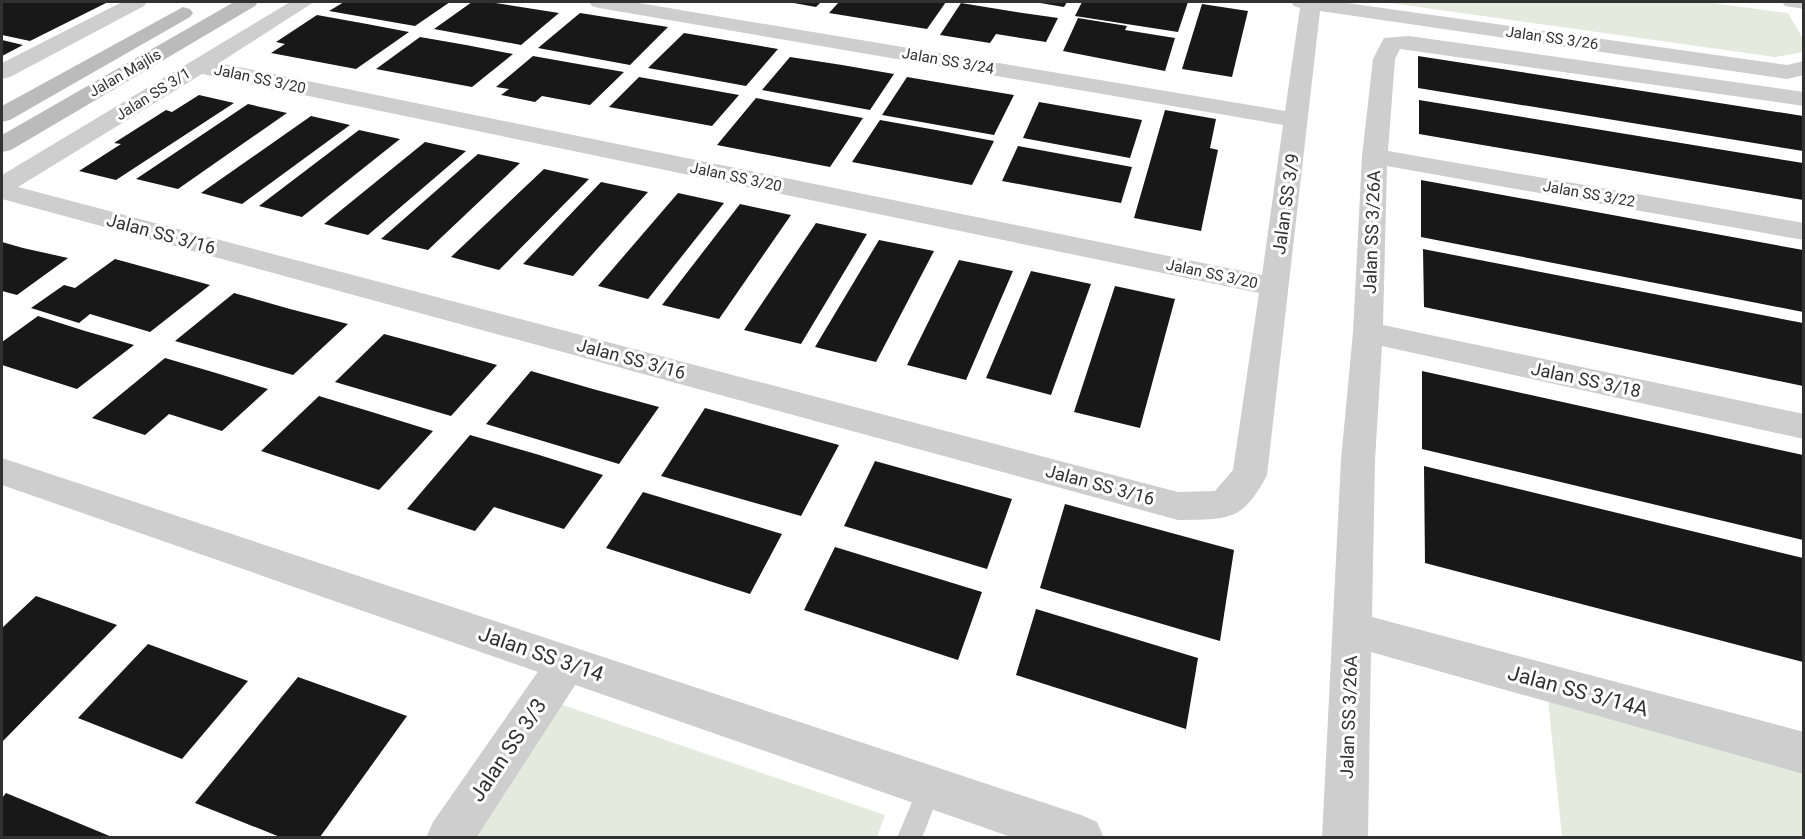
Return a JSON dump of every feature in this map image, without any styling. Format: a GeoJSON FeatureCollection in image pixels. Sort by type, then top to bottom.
{"type":"FeatureCollection","features":[{"type":"Feature","properties":{"kind":"main road","name":"Jalan Majlis"},"geometry":{"type":"LineString","coordinates":[[2,115],[205,2]]}},
{"type":"Feature","properties":{"kind":"main road","name":"Jalan Majlis"},"geometry":{"type":"LineString","coordinates":[[2,145],[248,2]]}},
{"type":"Feature","properties":{"kind":"street"},"geometry":{"type":"LineString","coordinates":[[2,72],[137,2]]}},
{"type":"Feature","properties":{"kind":"street","name":"Jalan SS 3/1"},"geometry":{"type":"LineString","coordinates":[[2,186],[304,2]]}},
{"type":"Feature","properties":{"kind":"street","name":"Jalan SS 3/24"},"geometry":{"type":"LineString","coordinates":[[599,2],[1297,120]]}},
{"type":"Feature","properties":{"kind":"street","name":"Jalan SS 3/9"},"geometry":{"type":"LineString","coordinates":[[1250,475],[1297,120],[1306,2]]}},
{"type":"Feature","properties":{"kind":"street","name":"Jalan SS 3/26"},"geometry":{"type":"LineString","coordinates":[[1306,2],[1787,72],[1803,68]]}},
{"type":"Feature","properties":{"kind":"street"},"geometry":{"type":"LineString","coordinates":[[1792,2],[1803,3]]}},
{"type":"Feature","properties":{"kind":"street","name":"Jalan SS 3/26A"},"geometry":{"type":"LineString","coordinates":[[1345,837],[1358,460],[1368,332],[1375,156],[1384,59],[1392,43],[1409,42],[1803,99]]}},
{"type":"Feature","properties":{"kind":"street","name":"Jalan SS 3/20"},"geometry":{"type":"LineString","coordinates":[[198,66],[1275,287]]}},
{"type":"Feature","properties":{"kind":"street","name":"Jalan SS 3/22"},"geometry":{"type":"LineString","coordinates":[[1375,156],[1803,232]]}},
{"type":"Feature","properties":{"kind":"street","name":"Jalan SS 3/16"},"geometry":{"type":"LineString","coordinates":[[2,191],[1178,506],[1224,504],[1250,475]]}},
{"type":"Feature","properties":{"kind":"street","name":"Jalan SS 3/18"},"geometry":{"type":"LineString","coordinates":[[1368,332],[1803,427]]}},
{"type":"Feature","properties":{"kind":"street","name":"Jalan SS 3/14"},"geometry":{"type":"LineString","coordinates":[[2,471],[1081,837]]}},
{"type":"Feature","properties":{"kind":"street","name":"Jalan SS 3/14A"},"geometry":{"type":"LineString","coordinates":[[1352,629],[1803,753]]}},
{"type":"Feature","properties":{"kind":"street","name":"Jalan SS 3/3"},"geometry":{"type":"LineString","coordinates":[[449,837],[567,663]]}},
{"type":"Feature","properties":{"kind":"lane"},"geometry":{"type":"LineString","coordinates":[[909,837],[930,786]]}},
{"type":"Feature","properties":{"kind":"shaded area"},"geometry":{"type":"Polygon","coordinates":[[[1383,2],[1704,2],[1788,13],[1803,39],[1803,52],[1775,57],[1383,2]]]}},
{"type":"Feature","properties":{"kind":"shaded area"},"geometry":{"type":"Polygon","coordinates":[[[1548,699],[1803,770],[1803,837],[1562,837],[1548,699]]]}},
{"type":"Feature","properties":{"kind":"shaded area"},"geometry":{"type":"Polygon","coordinates":[[[548,700],[885,815],[877,837],[463,838],[548,700]]]}},
{"type":"Feature","properties":{"kind":"building"},"geometry":{"type":"Polygon","coordinates":[[[2,2],[106,3],[30,41],[2,35],[2,2]]]}},
{"type":"Feature","properties":{"kind":"building"},"geometry":{"type":"Polygon","coordinates":[[[344,2],[450,2],[415,26],[329,11],[344,2]]]}},
{"type":"Feature","properties":{"kind":"building"},"geometry":{"type":"Polygon","coordinates":[[[472,2],[489,2],[559,13],[521,45],[434,29],[472,2]]]}},
{"type":"Feature","properties":{"kind":"building"},"geometry":{"type":"Polygon","coordinates":[[[788,2],[821,2],[816,7],[788,2]]]}},
{"type":"Feature","properties":{"kind":"building"},"geometry":{"type":"Polygon","coordinates":[[[839,2],[946,2],[927,29],[829,13],[839,2]]]}},
{"type":"Feature","properties":{"kind":"building"},"geometry":{"type":"Polygon","coordinates":[[[1034,2],[1067,2],[1064,7],[1034,2]]]}},
{"type":"Feature","properties":{"kind":"building"},"geometry":{"type":"Polygon","coordinates":[[[1082,2],[1188,2],[1178,32],[1075,16],[1082,2]]]}},
{"type":"Feature","properties":{"kind":"building"},"geometry":{"type":"Polygon","coordinates":[[[961,3],[1058,18],[1046,42],[996,34],[990,43],[940,35],[961,3]]]}},
{"type":"Feature","properties":{"kind":"building"},"geometry":{"type":"Polygon","coordinates":[[[1202,4],[1248,11],[1232,77],[1182,69],[1202,4]]]}},
{"type":"Feature","properties":{"kind":"building"},"geometry":{"type":"Polygon","coordinates":[[[580,13],[668,27],[630,65],[538,48],[580,13]]]}},
{"type":"Feature","properties":{"kind":"building"},"geometry":{"type":"Polygon","coordinates":[[[317,15],[409,32],[356,69],[271,53],[285,44],[276,42],[317,15]]]}},
{"type":"Feature","properties":{"kind":"building"},"geometry":{"type":"Polygon","coordinates":[[[1078,18],[1127,26],[1125,30],[1175,38],[1165,71],[1063,51],[1078,18]]]}},
{"type":"Feature","properties":{"kind":"building"},"geometry":{"type":"Polygon","coordinates":[[[684,33],[778,49],[746,86],[648,68],[684,33]]]}},
{"type":"Feature","properties":{"kind":"building"},"geometry":{"type":"Polygon","coordinates":[[[420,37],[513,54],[472,87],[376,69],[420,37]]]}},
{"type":"Feature","properties":{"kind":"building"},"geometry":{"type":"Polygon","coordinates":[[[2,40],[23,45],[2,56],[2,40]]]}},
{"type":"Feature","properties":{"kind":"building"},"geometry":{"type":"Polygon","coordinates":[[[533,56],[624,72],[590,105],[542,96],[535,102],[501,95],[509,89],[496,87],[533,56]]]}},
{"type":"Feature","properties":{"kind":"building"},"geometry":{"type":"Polygon","coordinates":[[[1418,56],[1803,116],[1803,151],[1418,88],[1418,56]]]}},
{"type":"Feature","properties":{"kind":"building"},"geometry":{"type":"Polygon","coordinates":[[[790,57],[894,74],[870,110],[762,90],[790,57]]]}},
{"type":"Feature","properties":{"kind":"building"},"geometry":{"type":"Polygon","coordinates":[[[639,77],[739,95],[712,126],[609,107],[639,77]]]}},
{"type":"Feature","properties":{"kind":"building"},"geometry":{"type":"Polygon","coordinates":[[[907,77],[1014,95],[994,135],[882,115],[907,77]]]}},
{"type":"Feature","properties":{"kind":"building"},"geometry":{"type":"Polygon","coordinates":[[[199,95],[234,103],[116,180],[79,171],[121,144],[114,143],[166,110],[172,112],[199,95]]]}},
{"type":"Feature","properties":{"kind":"building"},"geometry":{"type":"Polygon","coordinates":[[[756,98],[863,118],[830,167],[717,145],[756,98]]]}},
{"type":"Feature","properties":{"kind":"building"},"geometry":{"type":"Polygon","coordinates":[[[1419,100],[1803,163],[1803,200],[1419,134],[1419,100]]]}},
{"type":"Feature","properties":{"kind":"building"},"geometry":{"type":"Polygon","coordinates":[[[1039,102],[1142,120],[1130,158],[1023,138],[1039,102]]]}},
{"type":"Feature","properties":{"kind":"building"},"geometry":{"type":"Polygon","coordinates":[[[248,104],[287,113],[178,189],[136,179],[248,104]]]}},
{"type":"Feature","properties":{"kind":"building"},"geometry":{"type":"Polygon","coordinates":[[[1165,110],[1216,119],[1210,148],[1218,150],[1201,231],[1134,218],[1165,110]]]}},
{"type":"Feature","properties":{"kind":"building"},"geometry":{"type":"Polygon","coordinates":[[[311,116],[350,125],[242,204],[201,193],[311,116]]]}},
{"type":"Feature","properties":{"kind":"building"},"geometry":{"type":"Polygon","coordinates":[[[880,120],[994,141],[972,185],[852,162],[880,120]]]}},
{"type":"Feature","properties":{"kind":"building"},"geometry":{"type":"Polygon","coordinates":[[[359,130],[400,139],[302,217],[259,206],[359,130]]]}},
{"type":"Feature","properties":{"kind":"building"},"geometry":{"type":"Polygon","coordinates":[[[425,142],[466,151],[368,235],[324,224],[425,142]]]}},
{"type":"Feature","properties":{"kind":"building"},"geometry":{"type":"Polygon","coordinates":[[[1018,146],[1132,167],[1121,203],[1002,181],[1018,146]]]}},
{"type":"Feature","properties":{"kind":"building"},"geometry":{"type":"Polygon","coordinates":[[[478,154],[520,163],[428,250],[381,239],[478,154]]]}},
{"type":"Feature","properties":{"kind":"building"},"geometry":{"type":"Polygon","coordinates":[[[544,169],[589,179],[499,270],[451,257],[544,169]]]}},
{"type":"Feature","properties":{"kind":"building"},"geometry":{"type":"Polygon","coordinates":[[[1421,180],[1803,250],[1803,312],[1421,237],[1421,180]]]}},
{"type":"Feature","properties":{"kind":"building"},"geometry":{"type":"Polygon","coordinates":[[[601,182],[648,192],[573,276],[523,264],[601,182]]]}},
{"type":"Feature","properties":{"kind":"building"},"geometry":{"type":"Polygon","coordinates":[[[678,193],[724,203],[648,299],[598,286],[678,193]]]}},
{"type":"Feature","properties":{"kind":"building"},"geometry":{"type":"Polygon","coordinates":[[[740,204],[791,215],[719,319],[662,305],[740,204]]]}},
{"type":"Feature","properties":{"kind":"building"},"geometry":{"type":"Polygon","coordinates":[[[816,223],[867,234],[801,344],[744,330],[816,223]]]}},
{"type":"Feature","properties":{"kind":"building"},"geometry":{"type":"Polygon","coordinates":[[[879,240],[934,251],[876,362],[815,347],[879,240]]]}},
{"type":"Feature","properties":{"kind":"building"},"geometry":{"type":"Polygon","coordinates":[[[2,242],[68,258],[17,295],[2,291],[2,242]]]}},
{"type":"Feature","properties":{"kind":"building"},"geometry":{"type":"Polygon","coordinates":[[[1423,249],[1803,323],[1803,386],[1424,307],[1423,249]]]}},
{"type":"Feature","properties":{"kind":"building"},"geometry":{"type":"Polygon","coordinates":[[[115,259],[210,285],[150,332],[90,314],[79,323],[31,308],[64,285],[75,288],[115,259]]]}},
{"type":"Feature","properties":{"kind":"building"},"geometry":{"type":"Polygon","coordinates":[[[959,260],[1013,271],[966,380],[907,365],[959,260]]]}},
{"type":"Feature","properties":{"kind":"building"},"geometry":{"type":"Polygon","coordinates":[[[1031,271],[1091,284],[1051,395],[986,378],[1031,271]]]}},
{"type":"Feature","properties":{"kind":"building"},"geometry":{"type":"Polygon","coordinates":[[[1115,286],[1175,299],[1140,428],[1074,412],[1115,286]]]}},
{"type":"Feature","properties":{"kind":"building"},"geometry":{"type":"Polygon","coordinates":[[[234,293],[348,324],[293,375],[175,341],[234,293]]]}},
{"type":"Feature","properties":{"kind":"building"},"geometry":{"type":"Polygon","coordinates":[[[38,316],[134,345],[77,389],[2,365],[2,342],[38,316]]]}},
{"type":"Feature","properties":{"kind":"building"},"geometry":{"type":"Polygon","coordinates":[[[384,334],[497,365],[451,416],[335,382],[384,334]]]}},
{"type":"Feature","properties":{"kind":"building"},"geometry":{"type":"Polygon","coordinates":[[[165,358],[268,389],[222,431],[169,414],[145,435],[92,418],[165,358]]]}},
{"type":"Feature","properties":{"kind":"building"},"geometry":{"type":"Polygon","coordinates":[[[531,371],[659,407],[619,464],[486,424],[531,371]]]}},
{"type":"Feature","properties":{"kind":"building"},"geometry":{"type":"Polygon","coordinates":[[[1422,371],[1803,455],[1803,540],[1422,449],[1422,371]]]}},
{"type":"Feature","properties":{"kind":"building"},"geometry":{"type":"Polygon","coordinates":[[[319,396],[433,431],[379,490],[261,451],[319,396]]]}},
{"type":"Feature","properties":{"kind":"building"},"geometry":{"type":"Polygon","coordinates":[[[705,408],[839,445],[801,516],[661,476],[705,408]]]}},
{"type":"Feature","properties":{"kind":"building"},"geometry":{"type":"Polygon","coordinates":[[[470,435],[603,475],[564,529],[494,507],[475,531],[407,509],[470,435]]]}},
{"type":"Feature","properties":{"kind":"building"},"geometry":{"type":"Polygon","coordinates":[[[875,461],[1012,499],[987,569],[844,526],[875,461]]]}},
{"type":"Feature","properties":{"kind":"building"},"geometry":{"type":"Polygon","coordinates":[[[1424,466],[1803,558],[1803,662],[1425,563],[1424,466]]]}},
{"type":"Feature","properties":{"kind":"building"},"geometry":{"type":"Polygon","coordinates":[[[643,492],[782,534],[750,594],[606,548],[643,492]]]}},
{"type":"Feature","properties":{"kind":"building"},"geometry":{"type":"Polygon","coordinates":[[[1065,504],[1234,550],[1220,641],[1040,588],[1065,504]]]}},
{"type":"Feature","properties":{"kind":"building"},"geometry":{"type":"Polygon","coordinates":[[[835,547],[982,592],[958,660],[804,610],[835,547]]]}},
{"type":"Feature","properties":{"kind":"building"},"geometry":{"type":"Polygon","coordinates":[[[36,596],[117,625],[2,742],[2,628],[36,596]]]}},
{"type":"Feature","properties":{"kind":"building"},"geometry":{"type":"Polygon","coordinates":[[[1036,609],[1198,658],[1186,729],[1016,675],[1036,609]]]}},
{"type":"Feature","properties":{"kind":"building"},"geometry":{"type":"Polygon","coordinates":[[[148,644],[248,681],[182,759],[78,718],[148,644]]]}},
{"type":"Feature","properties":{"kind":"building"},"geometry":{"type":"Polygon","coordinates":[[[298,677],[407,716],[320,837],[280,837],[195,803],[298,677]]]}},
{"type":"Feature","properties":{"kind":"building"},"geometry":{"type":"Polygon","coordinates":[[[6,793],[112,837],[2,837],[2,798],[6,793]]]}}]}
